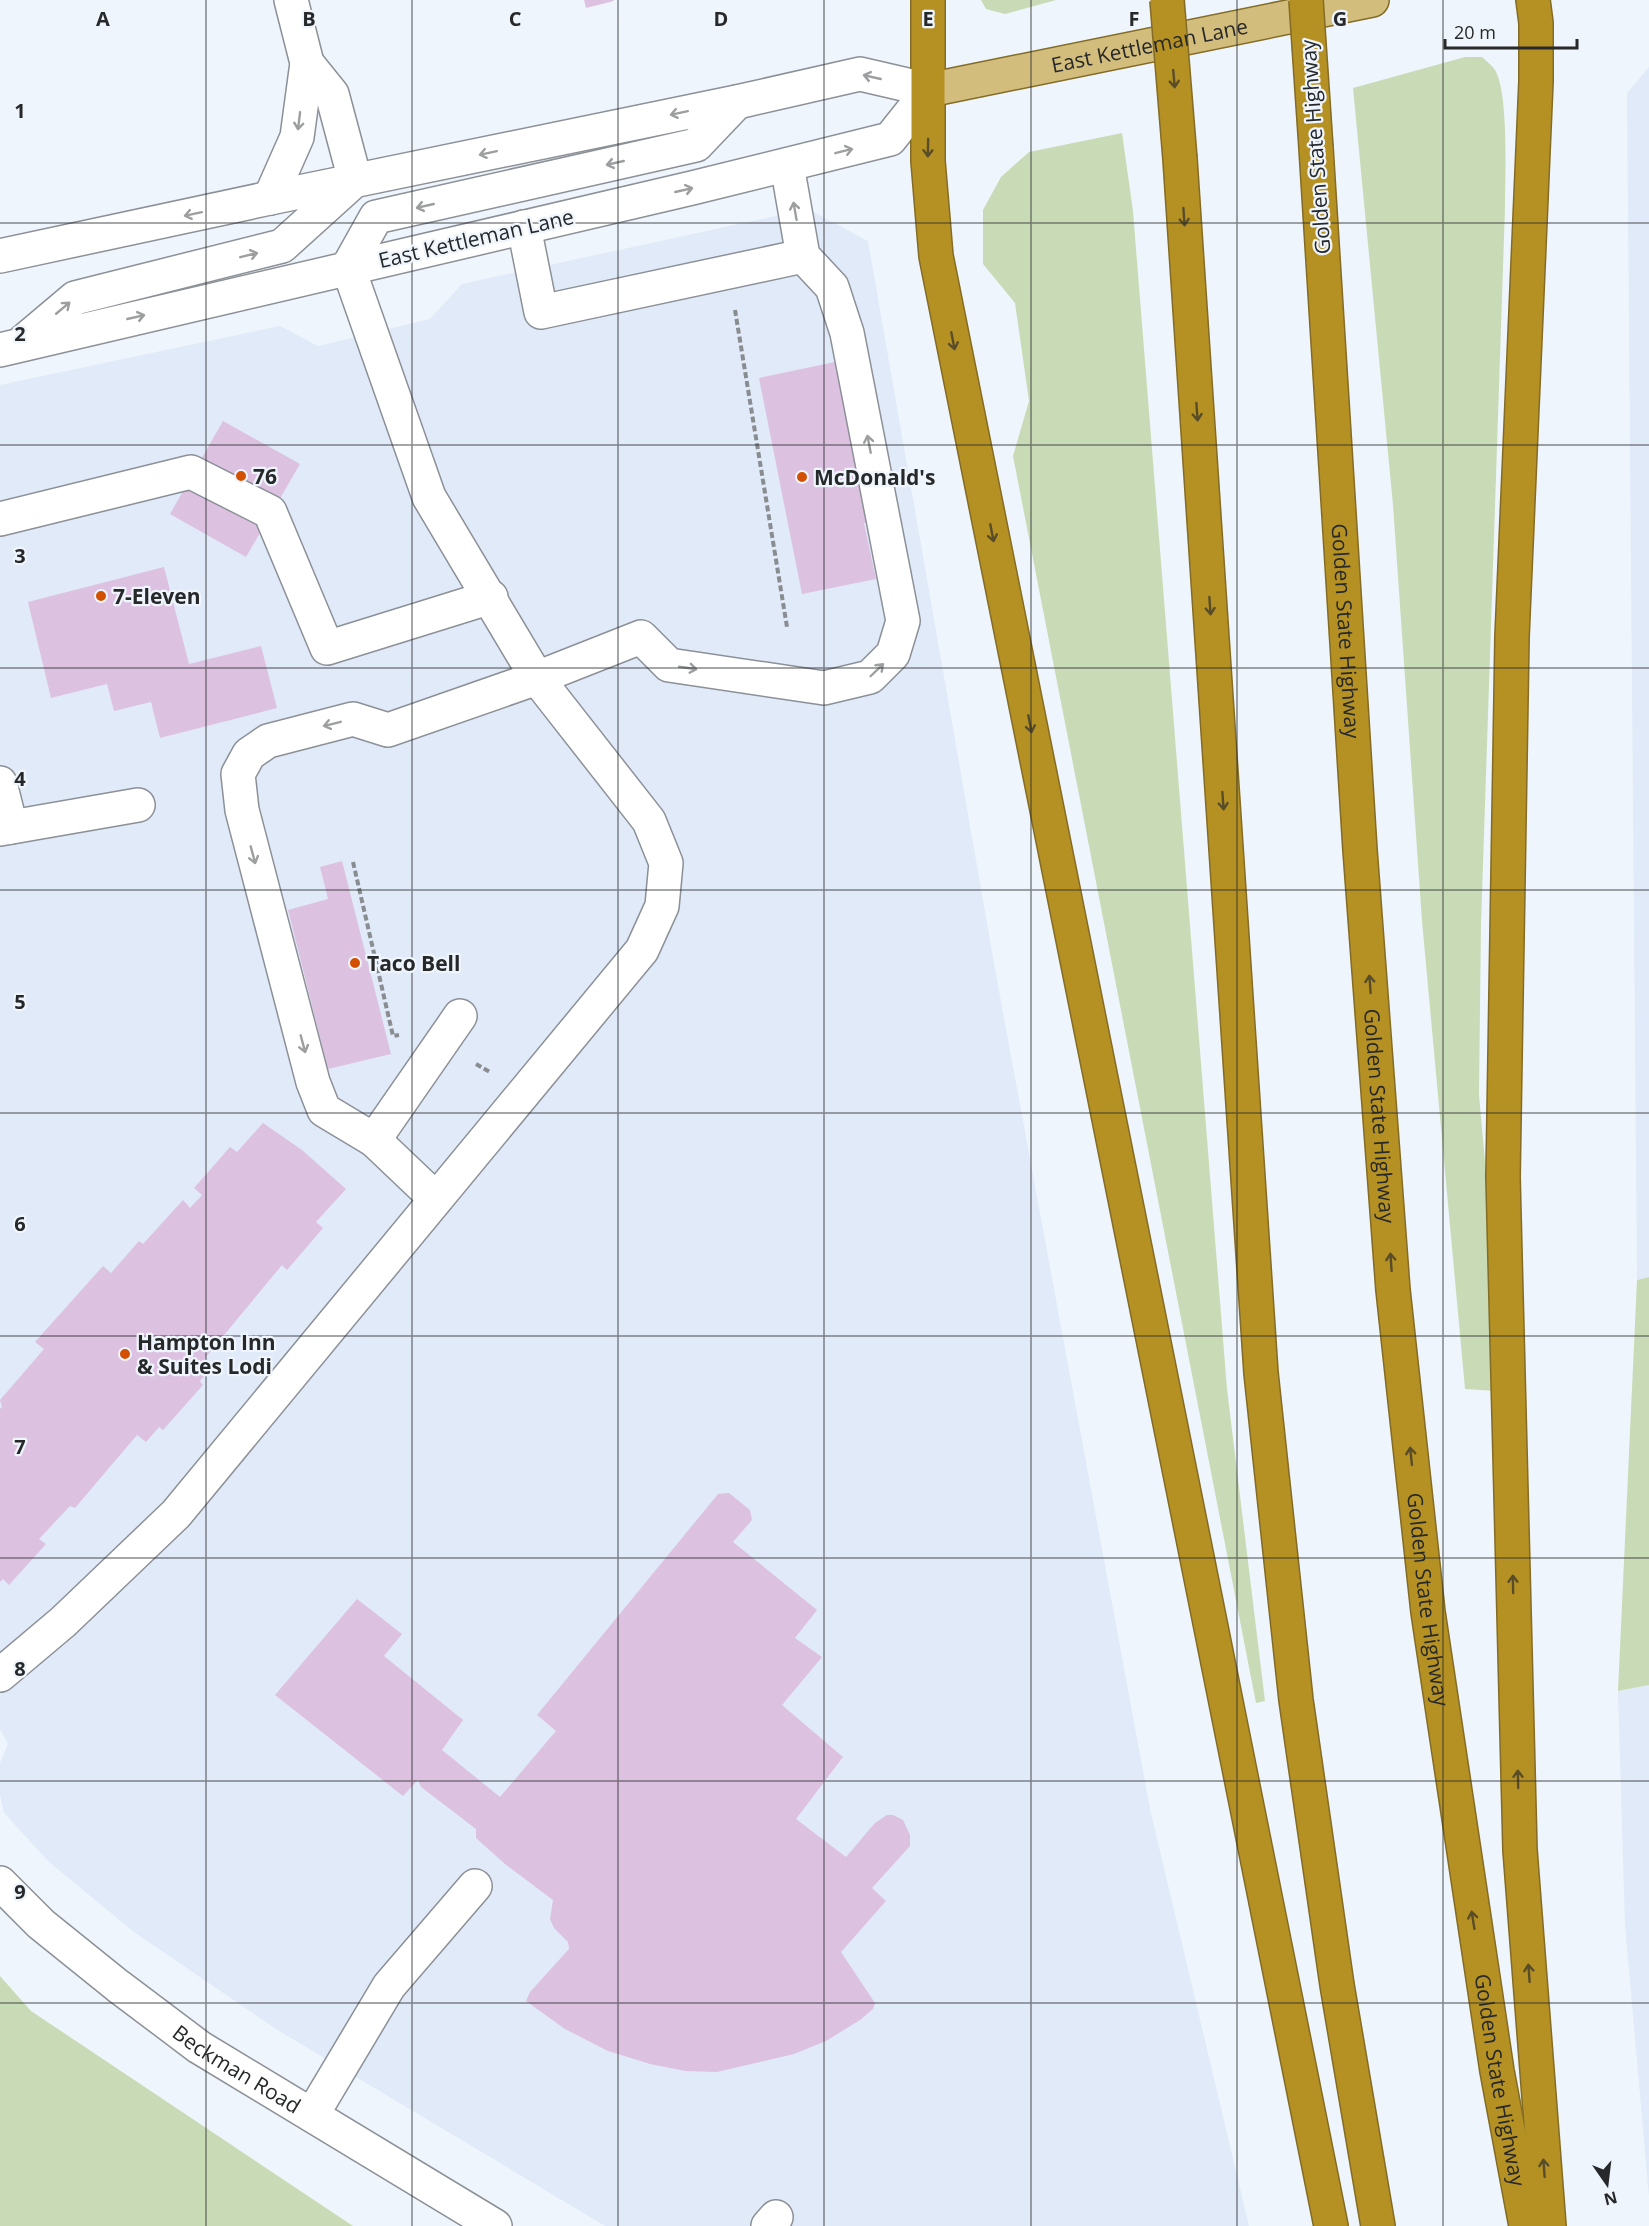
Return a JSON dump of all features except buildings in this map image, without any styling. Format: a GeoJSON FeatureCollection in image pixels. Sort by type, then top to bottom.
{"type":"FeatureCollection","features":[{"type":"Feature","properties":{"kind":"highway"},"geometry":{"type":"LineString","coordinates":[[928,0],[928,161],[936,256],[1331,2226]]}},
{"type":"Feature","properties":{"kind":"highway"},"geometry":{"type":"LineString","coordinates":[[1167,0],[1180,159],[1261,1373],[1296,1700],[1337,1985],[1378,2226]]}},
{"type":"Feature","properties":{"kind":"highway","name":"Golden State Highway"},"geometry":{"type":"LineString","coordinates":[[1306,0],[1360,850],[1393,1290],[1431,1635],[1497,2072],[1526,2226]]}},
{"type":"Feature","properties":{"kind":"highway"},"geometry":{"type":"LineString","coordinates":[[1533,0],[1536,23],[1536,81],[1512,637],[1503,1177],[1520,1850],[1549,2226]]}},
{"type":"Feature","properties":{"kind":"main road","name":"East Kettleman Lane"},"geometry":{"type":"LineString","coordinates":[[929,90],[1372,0]]}},
{"type":"Feature","properties":{"kind":"street"},"geometry":{"type":"LineString","coordinates":[[270,198],[297,137],[307,63],[291,0]]}},
{"type":"Feature","properties":{"kind":"street"},"geometry":{"type":"LineString","coordinates":[[9,348],[75,298],[282,246],[355,180],[332,94],[307,63]]}},
{"type":"Feature","properties":{"kind":"street","name":"East Kettleman Lane"},"geometry":{"type":"LineString","coordinates":[[0,256],[737,102],[860,74],[929,90],[890,139],[9,348]]}},
{"type":"Feature","properties":{"kind":"street"},"geometry":{"type":"LineString","coordinates":[[0,1675],[63,1622],[176,1514],[642,950],[662,906],[666,862],[649,821],[537,678],[429,496],[348,267],[376,217],[696,145],[737,102]]}},
{"type":"Feature","properties":{"kind":"street"},"geometry":{"type":"LineString","coordinates":[[436,1199],[374,1140],[324,1110],[313,1082],[242,810],[238,774],[249,754],[268,741],[353,719],[388,729],[537,678],[641,637],[669,665],[824,688],[870,677],[893,654],[903,621],[847,333],[832,287],[802,256],[787,165]]}},
{"type":"Feature","properties":{"kind":"street"},"geometry":{"type":"LineString","coordinates":[[524,227],[541,312],[802,256]]}},
{"type":"Feature","properties":{"kind":"street"},"geometry":{"type":"LineString","coordinates":[[0,519],[191,472],[270,512],[327,648],[490,597]]}},
{"type":"Feature","properties":{"kind":"street"},"geometry":{"type":"LineString","coordinates":[[0,783],[5,828],[138,806]]}},
{"type":"Feature","properties":{"kind":"street"},"geometry":{"type":"LineString","coordinates":[[374,1140],[460,1016]]}},
{"type":"Feature","properties":{"kind":"street","name":"Beckman Road"},"geometry":{"type":"LineString","coordinates":[[0,1883],[41,1924],[127,1993],[200,2047],[495,2226]]}},
{"type":"Feature","properties":{"kind":"street"},"geometry":{"type":"LineString","coordinates":[[312,2115],[389,1986],[476,1886]]}},
{"type":"Feature","properties":{"kind":"path"},"geometry":{"type":"LineString","coordinates":[[729,272],[788,627]]}},
{"type":"Feature","properties":{"kind":"path"},"geometry":{"type":"LineString","coordinates":[[353,862],[393,1036],[414,1032],[496,1076]]}},
{"type":"Feature","properties":{"kind":"shaded area"},"geometry":{"type":"Polygon","coordinates":[[[1649,67],[1649,1277],[1637,1280],[1627,93],[1649,67]]]}},
{"type":"Feature","properties":{"kind":"shaded area"},"geometry":{"type":"Polygon","coordinates":[[[808,209],[868,241],[995,969],[1150,1809],[1249,2226],[605,2226],[276,2029],[134,1932],[49,1862],[4,1813],[0,1795],[0,1763],[8,1744],[0,1729],[0,385],[280,326],[318,346],[430,319],[462,284],[808,209]]]}},
{"type":"Feature","properties":{"kind":"shaded area"},"geometry":{"type":"Polygon","coordinates":[[[1649,1685],[1649,2197],[1625,1925],[1618,1691],[1649,1685]]]}},
{"type":"Feature","properties":{"kind":"green space"},"geometry":{"type":"Polygon","coordinates":[[[981,0],[1056,0],[1005,14],[986,9],[981,0]]]}},
{"type":"Feature","properties":{"kind":"green space"},"geometry":{"type":"Polygon","coordinates":[[[1465,57],[1482,57],[1495,70],[1502,97],[1505,136],[1505,208],[1481,924],[1479,1095],[1496,1283],[1496,1391],[1465,1389],[1422,921],[1393,505],[1353,88],[1465,57]]]}},
{"type":"Feature","properties":{"kind":"green space"},"geometry":{"type":"Polygon","coordinates":[[[1122,133],[1133,211],[1227,1389],[1265,1701],[1256,1703],[1013,456],[1029,401],[1015,303],[983,264],[983,210],[1001,177],[1029,152],[1122,133]]]}},
{"type":"Feature","properties":{"kind":"green space"},"geometry":{"type":"Polygon","coordinates":[[[1649,1277],[1649,1685],[1618,1691],[1637,1280],[1649,1277]]]}},
{"type":"Feature","properties":{"kind":"green space"},"geometry":{"type":"Polygon","coordinates":[[[0,1976],[31,2011],[353,2226],[0,2226],[0,1976]]]}},
{"type":"Feature","properties":{"kind":"place","name":"76"},"geometry":{"type":"Point","coordinates":[241,476]}},
{"type":"Feature","properties":{"kind":"place","name":"McDonald's"},"geometry":{"type":"Point","coordinates":[802,477]}},
{"type":"Feature","properties":{"kind":"place","name":"7-Eleven"},"geometry":{"type":"Point","coordinates":[101,596]}},
{"type":"Feature","properties":{"kind":"place","name":"Taco Bell"},"geometry":{"type":"Point","coordinates":[355,963]}},
{"type":"Feature","properties":{"kind":"place","name":"Hampton Inn & Suites Lodi"},"geometry":{"type":"Point","coordinates":[125,1354]}}]}
